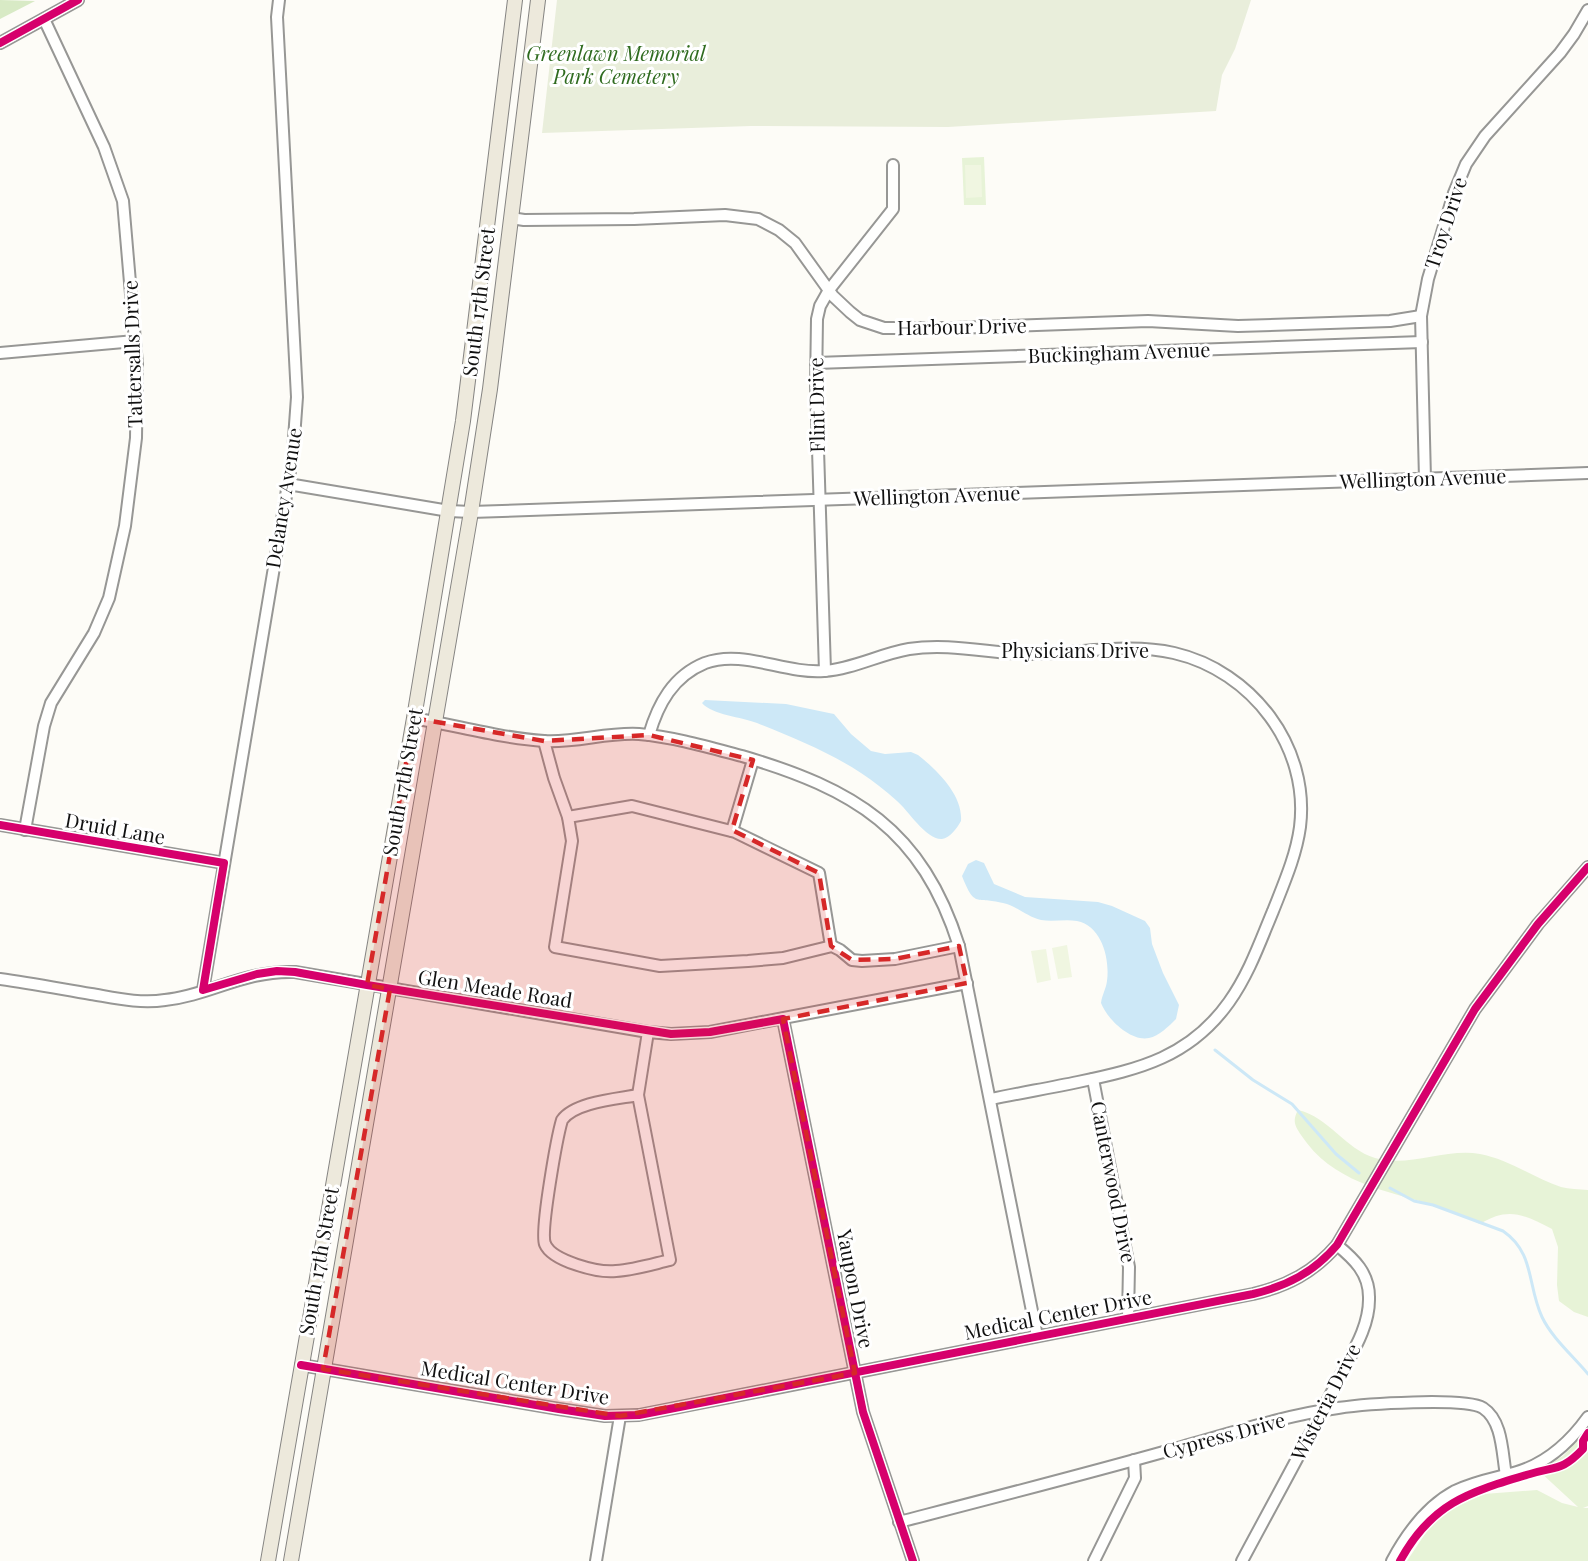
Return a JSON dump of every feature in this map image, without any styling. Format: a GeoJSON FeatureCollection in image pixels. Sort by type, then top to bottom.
{"type":"FeatureCollection","features":[{"type":"Feature","properties":{"kind":"main road","name":"South 17th Street"},"geometry":{"type":"LineString","coordinates":[[268,1561],[449,511],[469,377],[515,0]]}},
{"type":"Feature","properties":{"kind":"main road","name":"South 17th Street"},"geometry":{"type":"LineString","coordinates":[[291,1561],[471,512],[490,389],[538,0]]}},
{"type":"Feature","properties":{"kind":"street"},"geometry":{"type":"LineString","coordinates":[[0,43],[78,0]]}},
{"type":"Feature","properties":{"kind":"street","name":"Delaney Avenue"},"geometry":{"type":"LineString","coordinates":[[202,990],[293,452],[297,396],[277,17],[279,0]]}},
{"type":"Feature","properties":{"kind":"street","name":"Troy Drive"},"geometry":{"type":"LineString","coordinates":[[1425,479],[1421,316],[1428,279],[1454,193],[1466,164],[1485,136],[1560,53],[1588,10]]}},
{"type":"Feature","properties":{"kind":"street","name":"Tattersalls Drive"},"geometry":{"type":"LineString","coordinates":[[26,830],[44,726],[60,687],[102,617],[109,598],[125,526],[136,438],[135,341],[125,216],[118,183],[104,147],[44,19]]}},
{"type":"Feature","properties":{"kind":"street","name":"Flint Drive"},"geometry":{"type":"LineString","coordinates":[[825,671],[819,501],[817,319],[820,306],[829,290],[893,209],[893,165]]}},
{"type":"Feature","properties":{"kind":"street","name":"Harbour Drive"},"geometry":{"type":"LineString","coordinates":[[511,218],[524,220],[619,219],[726,215],[749,217],[769,224],[795,243],[829,290],[855,316],[872,325],[884,328],[955,328],[1148,321],[1238,326],[1390,321],[1421,316]]}},
{"type":"Feature","properties":{"kind":"street"},"geometry":{"type":"LineString","coordinates":[[0,353],[135,341]]}},
{"type":"Feature","properties":{"kind":"street","name":"Buckingham Avenue"},"geometry":{"type":"LineString","coordinates":[[816,363],[1422,342]]}},
{"type":"Feature","properties":{"kind":"street","name":"Wellington Avenue"},"geometry":{"type":"LineString","coordinates":[[288,484],[449,511],[471,512],[1588,473]]}},
{"type":"Feature","properties":{"kind":"street","name":"Physicians Drive"},"geometry":{"type":"LineString","coordinates":[[649,735],[668,691],[685,674],[705,663],[726,659],[740,659],[796,670],[825,671],[850,666],[894,652],[923,647],[1023,654],[1136,649],[1174,653],[1195,660],[1227,676],[1255,699],[1271,717],[1294,762],[1300,796],[1300,824],[1290,869],[1247,973],[1220,1014],[1207,1029],[1182,1049],[1138,1069],[1093,1079]]}},
{"type":"Feature","properties":{"kind":"street"},"geometry":{"type":"LineString","coordinates":[[414,718],[544,741],[611,734],[649,735],[703,746],[753,760],[830,788],[855,802],[883,823],[918,860],[934,884],[959,946],[1037,1336]]}},
{"type":"Feature","properties":{"kind":"street"},"geometry":{"type":"LineString","coordinates":[[544,741],[568,817],[572,841],[555,948],[660,966],[672,966],[783,958],[831,946],[852,960],[862,962],[895,959],[959,946]]}},
{"type":"Feature","properties":{"kind":"street"},"geometry":{"type":"LineString","coordinates":[[732,831],[753,760]]}},
{"type":"Feature","properties":{"kind":"street"},"geometry":{"type":"LineString","coordinates":[[568,817],[632,806],[732,831],[819,873],[831,946]]}},
{"type":"Feature","properties":{"kind":"street","name":"Druid Lane"},"geometry":{"type":"LineString","coordinates":[[0,825],[224,863]]}},
{"type":"Feature","properties":{"kind":"street","name":"Medical Center Drive"},"geometry":{"type":"LineString","coordinates":[[301,1365],[559,1409],[620,1416],[639,1415],[1253,1294],[1281,1286],[1310,1270],[1337,1245],[1475,1009],[1538,924],[1588,867]]}},
{"type":"Feature","properties":{"kind":"street","name":"Glen Meade Road"},"geometry":{"type":"LineString","coordinates":[[0,979],[137,1001],[165,1000],[244,977],[277,971],[295,972],[648,1032],[688,1034],[783,1019],[967,983]]}},
{"type":"Feature","properties":{"kind":"street","name":"Yaupon Drive"},"geometry":{"type":"LineString","coordinates":[[783,1019],[870,1437],[913,1561]]}},
{"type":"Feature","properties":{"kind":"street"},"geometry":{"type":"LineString","coordinates":[[638,1095],[580,1107],[567,1114],[562,1120],[544,1219],[544,1242],[549,1251],[570,1262],[603,1271],[629,1269],[670,1260],[638,1095],[648,1032]]}},
{"type":"Feature","properties":{"kind":"street","name":"Canterwood Drive"},"geometry":{"type":"LineString","coordinates":[[991,1099],[1093,1079],[1129,1267],[1128,1318]]}},
{"type":"Feature","properties":{"kind":"street","name":"Wisteria Drive"},"geometry":{"type":"LineString","coordinates":[[1242,1561],[1361,1334],[1369,1307],[1368,1287],[1362,1270],[1337,1245]]}},
{"type":"Feature","properties":{"kind":"street","name":"Cypress Drive"},"geometry":{"type":"LineString","coordinates":[[899,1522],[1271,1422],[1323,1410],[1391,1404],[1449,1402],[1475,1405],[1483,1409],[1494,1419],[1506,1475]]}},
{"type":"Feature","properties":{"kind":"street"},"geometry":{"type":"LineString","coordinates":[[596,1561],[620,1416]]}},
{"type":"Feature","properties":{"kind":"street"},"geometry":{"type":"LineString","coordinates":[[1392,1561],[1419,1520],[1447,1496],[1473,1483],[1526,1469],[1556,1451],[1575,1434],[1588,1417]]}},
{"type":"Feature","properties":{"kind":"street"},"geometry":{"type":"LineString","coordinates":[[1094,1561],[1135,1478],[1134,1460]]}},
{"type":"Feature","properties":{"kind":"highlighted area"},"geometry":{"type":"Polygon","coordinates":[[[414,718],[544,741],[649,735],[753,760],[732,830],[819,873],[831,946],[852,960],[895,959],[959,946],[967,983],[783,1019],[855,1373],[620,1416],[323,1369],[390,989],[367,985],[414,718]]]}},
{"type":"Feature","properties":{"kind":"green space"},"geometry":{"type":"Polygon","coordinates":[[[0,0],[35,1],[0,19],[0,0]]]}},
{"type":"Feature","properties":{"kind":"green space","name":"Greenlawn Memorial Park Cemetery"},"geometry":{"type":"Polygon","coordinates":[[[557,0],[1251,0],[1235,49],[1222,75],[1216,111],[948,127],[751,126],[542,133],[557,0]]]}},
{"type":"Feature","properties":{"kind":"green space"},"geometry":{"type":"Polygon","coordinates":[[[984,157],[986,205],[964,205],[962,158],[984,157]]]}},
{"type":"Feature","properties":{"kind":"green space"},"geometry":{"type":"Polygon","coordinates":[[[965,165],[981,165],[982,197],[966,198],[965,165]]]}},
{"type":"Feature","properties":{"kind":"green space"},"geometry":{"type":"Polygon","coordinates":[[[1067,945],[1072,977],[1058,979],[1052,948],[1067,945]]]}},
{"type":"Feature","properties":{"kind":"green space"},"geometry":{"type":"Polygon","coordinates":[[[1046,949],[1051,980],[1037,983],[1031,951],[1046,949]]]}},
{"type":"Feature","properties":{"kind":"green space"},"geometry":{"type":"Polygon","coordinates":[[[1298,1110],[1319,1119],[1355,1148],[1375,1158],[1401,1161],[1454,1154],[1480,1154],[1501,1160],[1561,1187],[1588,1190],[1588,1317],[1574,1312],[1559,1301],[1558,1247],[1552,1229],[1516,1214],[1500,1215],[1480,1224],[1439,1207],[1360,1182],[1328,1164],[1314,1151],[1296,1126],[1295,1117],[1298,1110]]]}},
{"type":"Feature","properties":{"kind":"green space"},"geometry":{"type":"Polygon","coordinates":[[[1588,1430],[1588,1506],[1583,1508],[1588,1508],[1588,1561],[1407,1561],[1435,1519],[1454,1506],[1484,1494],[1537,1490],[1562,1503],[1578,1507],[1539,1471],[1563,1456],[1588,1430]]]}},
{"type":"Feature","properties":{"kind":"water"},"geometry":{"type":"Polygon","coordinates":[[[705,700],[786,704],[834,714],[851,734],[871,751],[885,754],[911,752],[918,755],[940,776],[953,793],[961,811],[961,821],[948,837],[936,838],[924,830],[888,794],[849,765],[770,728],[713,710],[702,703],[705,700]]]}},
{"type":"Feature","properties":{"kind":"water"},"geometry":{"type":"Polygon","coordinates":[[[976,860],[984,863],[994,884],[1025,897],[1098,902],[1145,921],[1150,928],[1152,944],[1163,973],[1179,1005],[1176,1019],[1160,1033],[1149,1038],[1135,1036],[1120,1028],[1108,1016],[1101,1003],[1108,972],[1102,945],[1093,929],[1077,921],[1041,920],[1008,904],[977,899],[970,893],[962,876],[968,864],[976,860]]]}},
{"type":"Feature","properties":{"kind":"waterway"},"geometry":{"type":"LineString","coordinates":[[1215,1050],[1253,1080],[1292,1104],[1336,1154],[1359,1173]]}},
{"type":"Feature","properties":{"kind":"waterway"},"geometry":{"type":"LineString","coordinates":[[1390,1188],[1414,1201],[1433,1205],[1503,1231],[1513,1240],[1525,1259],[1537,1305],[1546,1325],[1588,1374]]}},
{"type":"Feature","properties":{"kind":"cycle path"},"geometry":{"type":"LineString","coordinates":[[0,43],[78,0]]}},
{"type":"Feature","properties":{"kind":"cycle path"},"geometry":{"type":"LineString","coordinates":[[0,825],[224,863],[203,990],[257,974],[277,971],[295,972],[671,1034],[710,1032],[783,1019],[863,1412],[913,1561]]}},
{"type":"Feature","properties":{"kind":"cycle path"},"geometry":{"type":"LineString","coordinates":[[301,1365],[605,1416],[639,1415],[1253,1294],[1277,1287],[1299,1277],[1319,1263],[1337,1245],[1475,1009],[1538,924],[1588,867]]}},
{"type":"Feature","properties":{"kind":"cycle path"},"geometry":{"type":"LineString","coordinates":[[1400,1561],[1412,1541],[1439,1512],[1454,1502],[1489,1487],[1559,1467],[1583,1449],[1583,1441],[1588,1433]]}}]}
